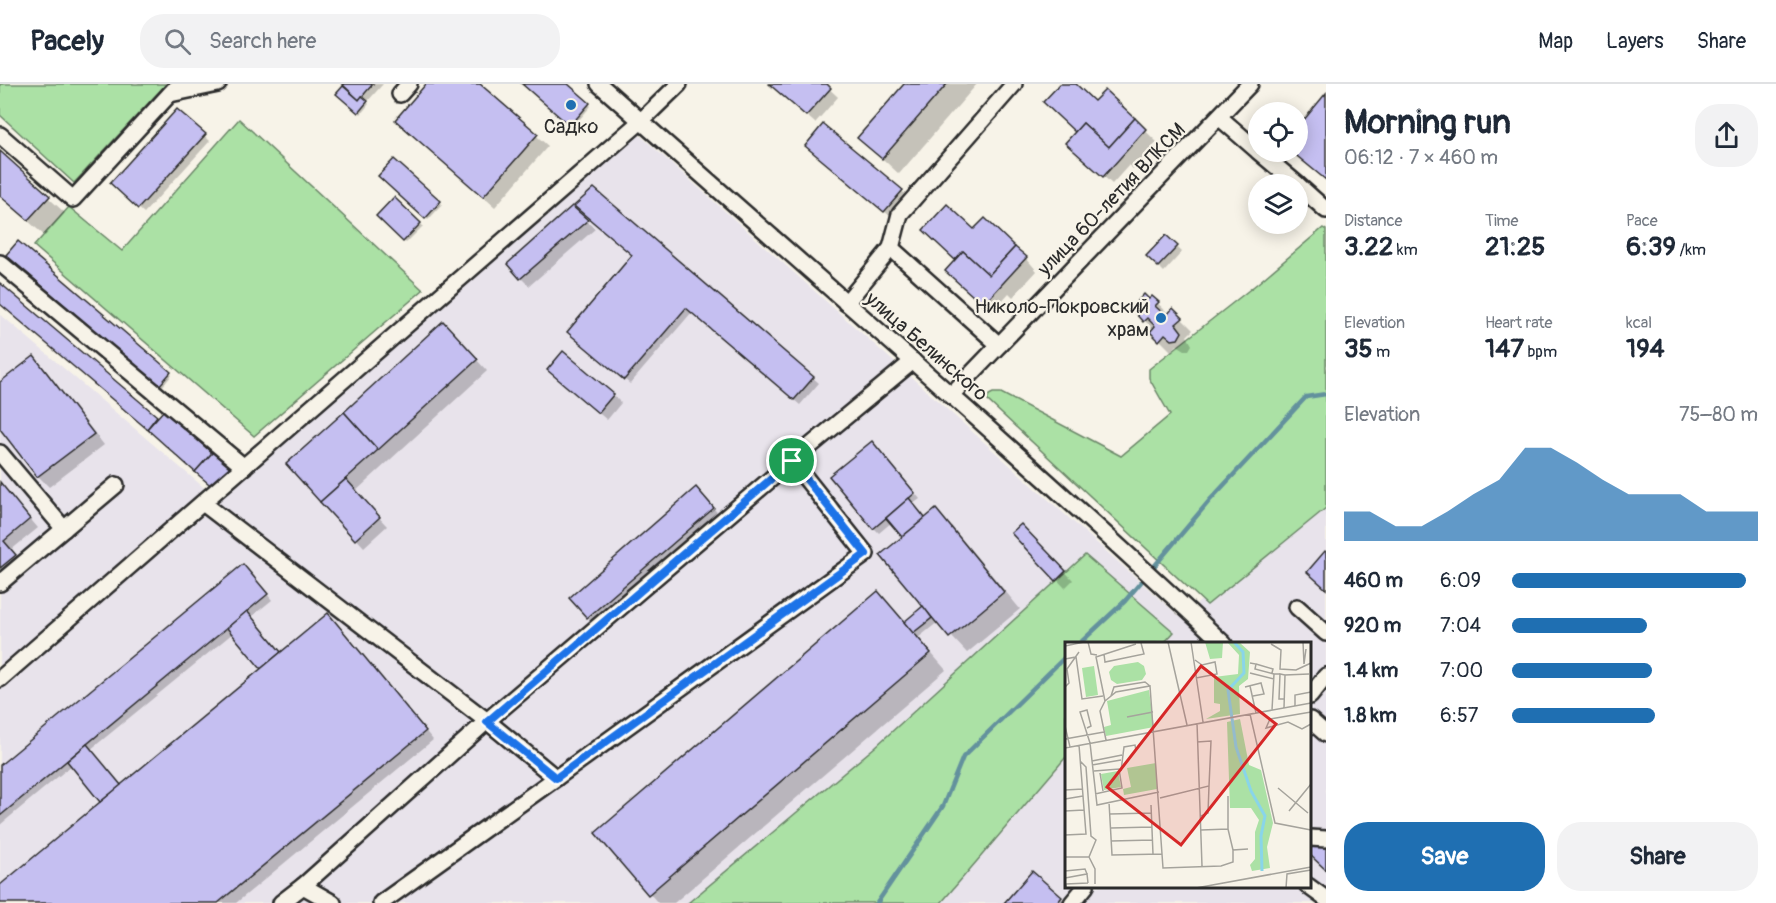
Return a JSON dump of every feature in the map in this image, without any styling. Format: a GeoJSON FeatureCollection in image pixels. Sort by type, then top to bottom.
{"type":"FeatureCollection","features":[{"type":"Feature","properties":{"kind":"street"},"geometry":{"type":"LineString","coordinates":[[0,135],[73,200],[174,89],[218,84]]}},
{"type":"Feature","properties":{"kind":"street","name":"улица Белинского"},"geometry":{"type":"LineString","coordinates":[[599,84],[952,394],[1222,642]]}},
{"type":"Feature","properties":{"kind":"street"},"geometry":{"type":"LineString","coordinates":[[0,679],[641,122],[679,84]]}},
{"type":"Feature","properties":{"kind":"street"},"geometry":{"type":"LineString","coordinates":[[846,303],[891,248],[900,214],[1014,84]]}},
{"type":"Feature","properties":{"kind":"street","name":"улица 60-летия ВЛКСМ"},"geometry":{"type":"LineString","coordinates":[[952,394],[1250,84]]}},
{"type":"Feature","properties":{"kind":"street"},"geometry":{"type":"LineString","coordinates":[[1219,117],[1248,142]]}},
{"type":"Feature","properties":{"kind":"street"},"geometry":{"type":"LineString","coordinates":[[1271,162],[1285,174]]}},
{"type":"Feature","properties":{"kind":"street"},"geometry":{"type":"LineString","coordinates":[[1308,194],[1326,210]]}},
{"type":"Feature","properties":{"kind":"street"},"geometry":{"type":"LineString","coordinates":[[891,248],[999,345]]}},
{"type":"Feature","properties":{"kind":"street"},"geometry":{"type":"LineString","coordinates":[[0,263],[244,467]]}},
{"type":"Feature","properties":{"kind":"street"},"geometry":{"type":"LineString","coordinates":[[281,903],[487,722],[792,461],[914,362]]}},
{"type":"Feature","properties":{"kind":"street"},"geometry":{"type":"LineString","coordinates":[[0,453],[64,529]]}},
{"type":"Feature","properties":{"kind":"street"},"geometry":{"type":"LineString","coordinates":[[381,903],[866,554],[792,461]]}},
{"type":"Feature","properties":{"kind":"street"},"geometry":{"type":"LineString","coordinates":[[0,583],[116,484]]}},
{"type":"Feature","properties":{"kind":"street"},"geometry":{"type":"LineString","coordinates":[[203,502],[556,778]]}},
{"type":"Feature","properties":{"kind":"street"},"geometry":{"type":"LineString","coordinates":[[1297,607],[1326,633]]}},
{"type":"Feature","properties":{"kind":"street"},"geometry":{"type":"LineString","coordinates":[[1311,695],[1326,676]]}},
{"type":"Feature","properties":{"kind":"street"},"geometry":{"type":"LineString","coordinates":[[1311,721],[1326,734]]}},
{"type":"Feature","properties":{"kind":"street"},"geometry":{"type":"LineString","coordinates":[[303,886],[333,903]]}},
{"type":"Feature","properties":{"kind":"street"},"geometry":{"type":"LineString","coordinates":[[1072,903],[1084,888]]}},
{"type":"Feature","properties":{"kind":"street"},"geometry":{"type":"LineString","coordinates":[[1311,888],[1326,899]]}},
{"type":"Feature","properties":{"kind":"shaded area"},"geometry":{"type":"Polygon","coordinates":[[[634,130],[1180,617],[1326,503],[1326,903],[0,903],[0,314],[215,497],[634,130]]]}},
{"type":"Feature","properties":{"kind":"green space"},"geometry":{"type":"Polygon","coordinates":[[[0,84],[166,84],[74,183],[0,115],[0,84]]]}},
{"type":"Feature","properties":{"kind":"green space"},"geometry":{"type":"Polygon","coordinates":[[[239,119],[423,290],[254,436],[34,246],[69,207],[122,251],[239,119]]]}},
{"type":"Feature","properties":{"kind":"green space"},"geometry":{"type":"Polygon","coordinates":[[[1323,228],[1326,230],[1326,508],[1207,605],[987,400],[993,393],[1001,393],[1121,456],[1170,415],[1149,378],[1149,369],[1258,283],[1323,228]]]}},
{"type":"Feature","properties":{"kind":"green space"},"geometry":{"type":"Polygon","coordinates":[[[1085,555],[1174,632],[1165,642],[1065,642],[1065,758],[941,903],[688,903],[875,747],[1085,555]]]}},
{"type":"Feature","properties":{"kind":"building"},"geometry":{"type":"Polygon","coordinates":[[[342,84],[373,84],[359,100],[342,84]]]}},
{"type":"Feature","properties":{"kind":"building"},"geometry":{"type":"Polygon","coordinates":[[[426,84],[480,84],[538,134],[483,197],[395,120],[426,84]]]}},
{"type":"Feature","properties":{"kind":"building"},"geometry":{"type":"Polygon","coordinates":[[[522,84],[568,84],[590,103],[570,126],[522,84]]]}},
{"type":"Feature","properties":{"kind":"building"},"geometry":{"type":"Polygon","coordinates":[[[769,84],[827,84],[831,88],[806,116],[769,84]]]}},
{"type":"Feature","properties":{"kind":"building"},"geometry":{"type":"Polygon","coordinates":[[[904,84],[947,84],[882,159],[857,138],[904,84]]]}},
{"type":"Feature","properties":{"kind":"building"},"geometry":{"type":"Polygon","coordinates":[[[1060,84],[1076,84],[1094,101],[1105,90],[1135,118],[1109,147],[1083,123],[1075,132],[1043,102],[1060,84]]]}},
{"type":"Feature","properties":{"kind":"building"},"geometry":{"type":"Polygon","coordinates":[[[343,86],[359,100],[362,96],[368,101],[358,113],[336,94],[343,86]]]}},
{"type":"Feature","properties":{"kind":"building"},"geometry":{"type":"Polygon","coordinates":[[[1326,93],[1326,180],[1304,162],[1308,162],[1308,115],[1326,93]]]}},
{"type":"Feature","properties":{"kind":"building"},"geometry":{"type":"Polygon","coordinates":[[[177,109],[206,134],[138,209],[110,183],[177,109]]]}},
{"type":"Feature","properties":{"kind":"building"},"geometry":{"type":"Polygon","coordinates":[[[1135,118],[1146,129],[1103,177],[1065,143],[1083,123],[1109,147],[1135,118]]]}},
{"type":"Feature","properties":{"kind":"building"},"geometry":{"type":"Polygon","coordinates":[[[823,124],[903,190],[884,212],[805,146],[823,124]]]}},
{"type":"Feature","properties":{"kind":"building"},"geometry":{"type":"Polygon","coordinates":[[[0,151],[50,196],[28,220],[0,196],[0,151]]]}},
{"type":"Feature","properties":{"kind":"building"},"geometry":{"type":"Polygon","coordinates":[[[394,159],[441,201],[425,219],[378,176],[394,159]]]}},
{"type":"Feature","properties":{"kind":"building"},"geometry":{"type":"Polygon","coordinates":[[[594,188],[814,377],[794,400],[686,308],[624,380],[567,332],[632,255],[574,206],[594,188]]]}},
{"type":"Feature","properties":{"kind":"building"},"geometry":{"type":"Polygon","coordinates":[[[394,197],[421,223],[403,242],[376,216],[394,197]]]}},
{"type":"Feature","properties":{"kind":"building"},"geometry":{"type":"Polygon","coordinates":[[[947,204],[974,229],[985,218],[1015,247],[989,275],[963,251],[955,260],[923,230],[947,204]]]}},
{"type":"Feature","properties":{"kind":"building"},"geometry":{"type":"Polygon","coordinates":[[[572,206],[588,220],[520,279],[507,264],[572,206]]]}},
{"type":"Feature","properties":{"kind":"building"},"geometry":{"type":"Polygon","coordinates":[[[1166,235],[1178,246],[1158,267],[1146,256],[1166,235]]]}},
{"type":"Feature","properties":{"kind":"building"},"geometry":{"type":"Polygon","coordinates":[[[18,241],[171,372],[159,386],[6,255],[18,241]]]}},
{"type":"Feature","properties":{"kind":"building"},"geometry":{"type":"Polygon","coordinates":[[[1015,247],[1027,257],[983,305],[945,271],[963,251],[989,275],[1015,247]]]}},
{"type":"Feature","properties":{"kind":"building"},"geometry":{"type":"Polygon","coordinates":[[[0,283],[157,416],[147,429],[0,304],[0,283]]]}},
{"type":"Feature","properties":{"kind":"building","name":"Николо-Покровский храм"},"geometry":{"type":"Polygon","coordinates":[[[1144,294],[1149,299],[1152,296],[1159,302],[1155,306],[1166,316],[1173,308],[1183,318],[1176,324],[1182,332],[1178,339],[1172,340],[1165,334],[1159,341],[1150,332],[1155,326],[1147,318],[1143,322],[1135,313],[1138,309],[1134,305],[1144,294]]]}},
{"type":"Feature","properties":{"kind":"building"},"geometry":{"type":"Polygon","coordinates":[[[443,321],[478,359],[378,450],[344,412],[443,321]]]}},
{"type":"Feature","properties":{"kind":"building"},"geometry":{"type":"Polygon","coordinates":[[[563,351],[614,394],[598,413],[547,370],[563,351]]]}},
{"type":"Feature","properties":{"kind":"building"},"geometry":{"type":"Polygon","coordinates":[[[34,356],[94,434],[37,477],[0,429],[0,382],[34,356]]]}},
{"type":"Feature","properties":{"kind":"building"},"geometry":{"type":"Polygon","coordinates":[[[164,410],[212,453],[195,472],[147,429],[164,410]]]}},
{"type":"Feature","properties":{"kind":"building"},"geometry":{"type":"Polygon","coordinates":[[[344,412],[378,450],[320,502],[286,464],[344,412]]]}},
{"type":"Feature","properties":{"kind":"building"},"geometry":{"type":"Polygon","coordinates":[[[872,441],[915,493],[873,529],[829,476],[872,441]]]}},
{"type":"Feature","properties":{"kind":"building"},"geometry":{"type":"Polygon","coordinates":[[[212,445],[236,466],[215,489],[195,472],[212,453],[208,449],[212,445]]]}},
{"type":"Feature","properties":{"kind":"building"},"geometry":{"type":"Polygon","coordinates":[[[346,479],[380,517],[355,540],[320,502],[346,479]]]}},
{"type":"Feature","properties":{"kind":"building"},"geometry":{"type":"Polygon","coordinates":[[[0,482],[30,519],[4,541],[16,555],[0,568],[0,482]]]}},
{"type":"Feature","properties":{"kind":"building"},"geometry":{"type":"Polygon","coordinates":[[[696,487],[714,508],[587,618],[569,598],[696,487]]]}},
{"type":"Feature","properties":{"kind":"building"},"geometry":{"type":"Polygon","coordinates":[[[909,498],[925,518],[902,537],[886,518],[909,498]]]}},
{"type":"Feature","properties":{"kind":"building"},"geometry":{"type":"Polygon","coordinates":[[[936,509],[1004,592],[949,638],[880,555],[936,509]]]}},
{"type":"Feature","properties":{"kind":"building"},"geometry":{"type":"Polygon","coordinates":[[[1021,524],[1066,571],[1056,581],[1011,533],[1021,524]]]}},
{"type":"Feature","properties":{"kind":"building"},"geometry":{"type":"Polygon","coordinates":[[[1326,552],[1326,589],[1307,572],[1326,552]]]}},
{"type":"Feature","properties":{"kind":"building"},"geometry":{"type":"Polygon","coordinates":[[[243,564],[268,594],[0,816],[0,765],[243,564]]]}},
{"type":"Feature","properties":{"kind":"building"},"geometry":{"type":"Polygon","coordinates":[[[878,591],[931,653],[648,895],[595,833],[878,591]]]}},
{"type":"Feature","properties":{"kind":"building"},"geometry":{"type":"Polygon","coordinates":[[[923,606],[932,618],[913,633],[904,622],[923,606]]]}},
{"type":"Feature","properties":{"kind":"building"},"geometry":{"type":"Polygon","coordinates":[[[247,611],[281,652],[261,669],[227,628],[247,611]]]}},
{"type":"Feature","properties":{"kind":"building"},"geometry":{"type":"Polygon","coordinates":[[[328,613],[426,731],[218,903],[0,903],[0,885],[328,613]]]}},
{"type":"Feature","properties":{"kind":"building"},"geometry":{"type":"Polygon","coordinates":[[[87,744],[121,785],[100,802],[67,761],[87,744]]]}},
{"type":"Feature","properties":{"kind":"building"},"geometry":{"type":"Polygon","coordinates":[[[1318,840],[1326,847],[1326,870],[1311,856],[1311,848],[1318,840]]]}},
{"type":"Feature","properties":{"kind":"building"},"geometry":{"type":"Polygon","coordinates":[[[1032,871],[1062,897],[1057,903],[1004,903],[1032,871]]]}},
{"type":"Feature","properties":{"kind":"waterway"},"geometry":{"type":"LineString","coordinates":[[1081,642],[1125,601],[1210,500],[1306,397],[1326,394]]}},
{"type":"Feature","properties":{"kind":"waterway"},"geometry":{"type":"LineString","coordinates":[[877,903],[943,806],[963,757],[1065,657]]}},
{"type":"Feature","properties":{"kind":"place","name":"Садко"},"geometry":{"type":"Point","coordinates":[571,105]}},
{"type":"Feature","properties":{"kind":"place","name":"Николо-Покровский храм"},"geometry":{"type":"Point","coordinates":[1161,318]}},
{"type":"Feature","properties":{"kind":"route"},"geometry":{"type":"LineString","coordinates":[[792,461],[866,554],[556,778],[487,722],[627,603],[792,461]]}}]}
